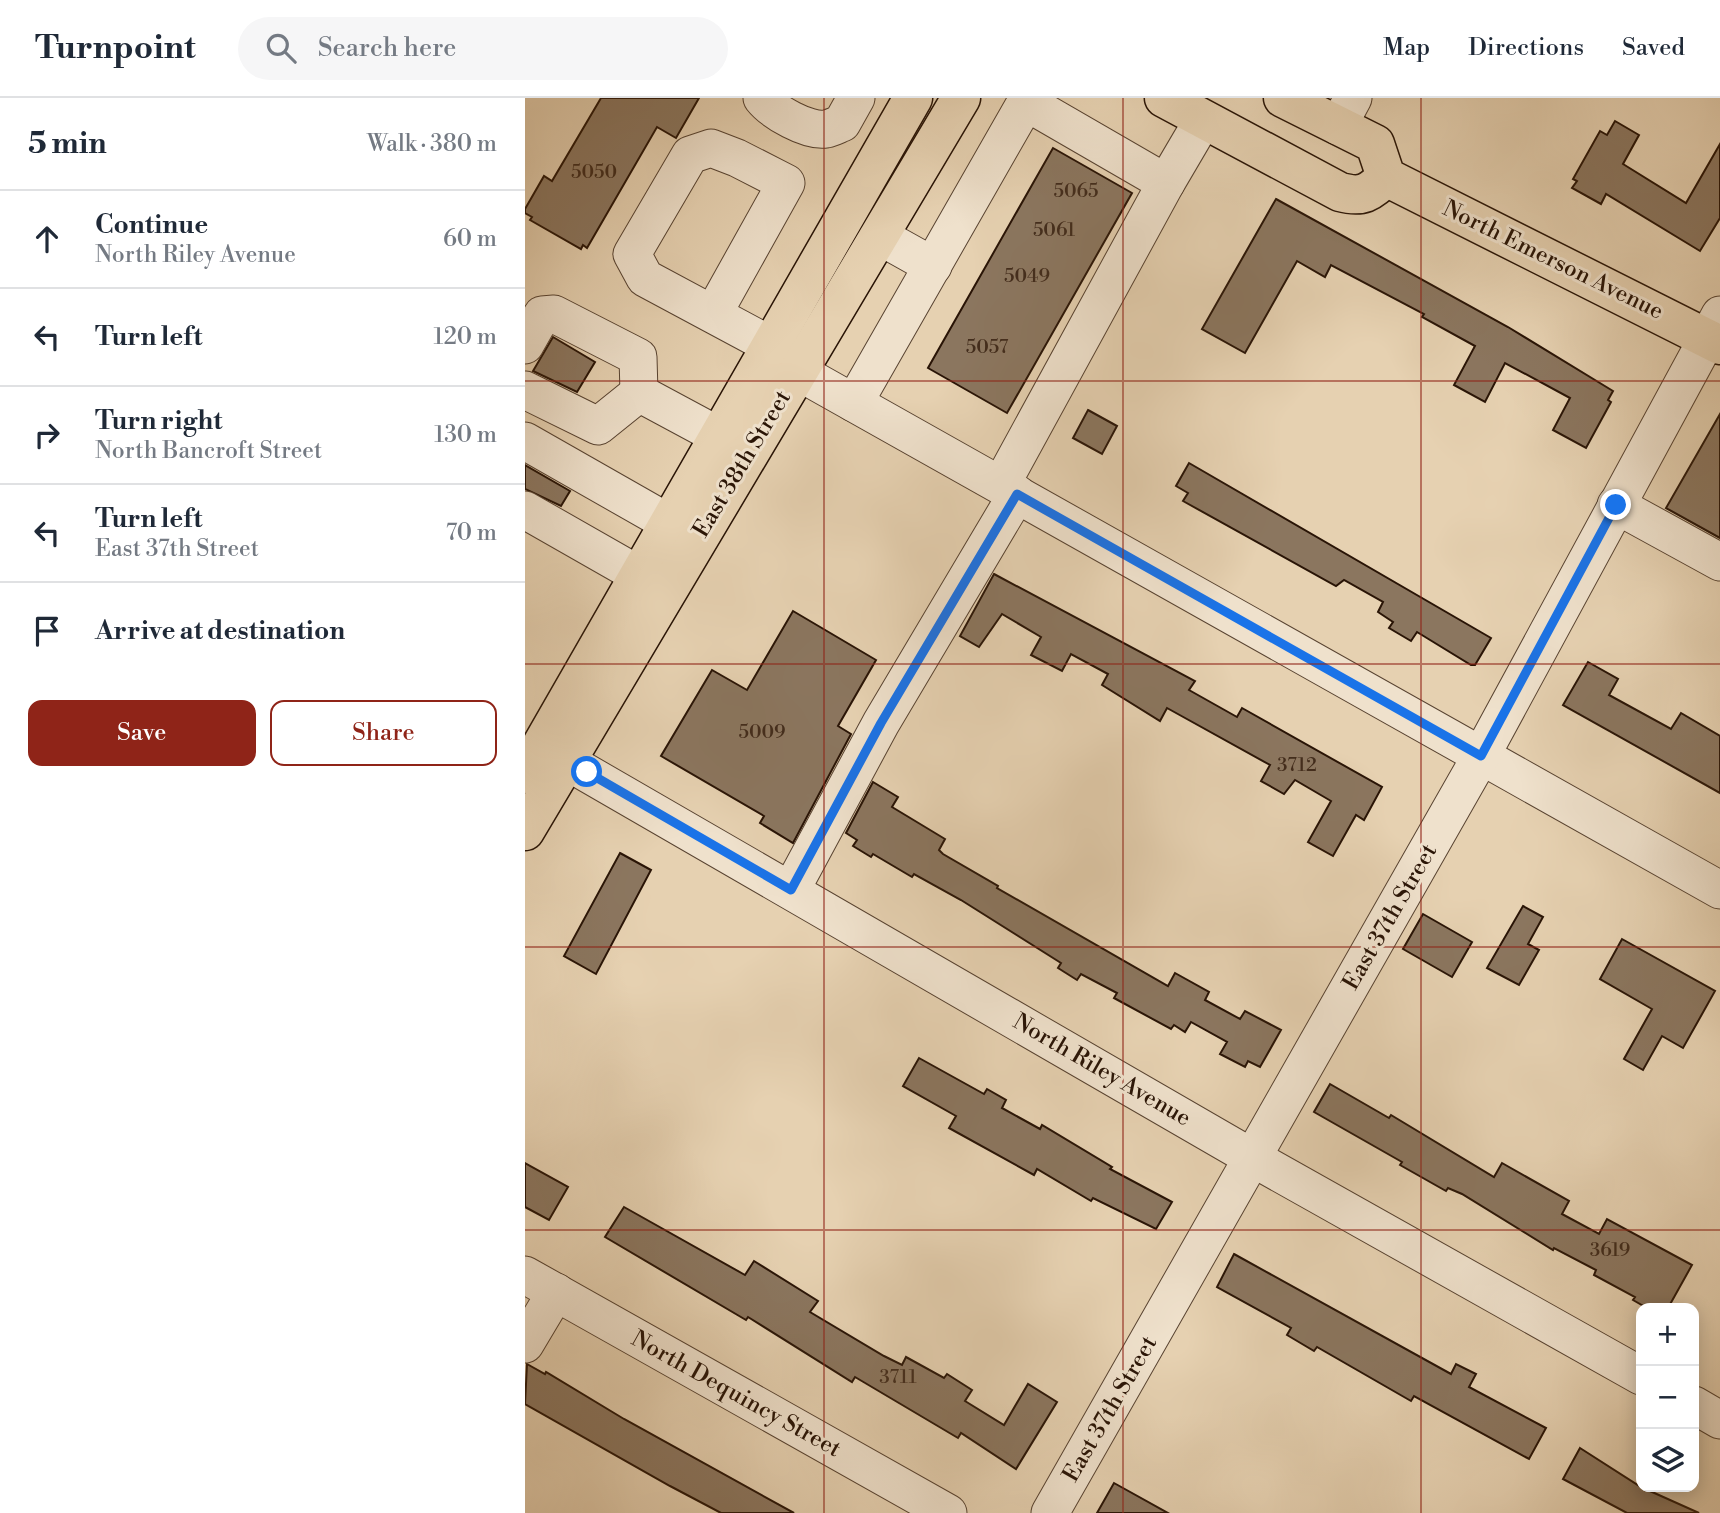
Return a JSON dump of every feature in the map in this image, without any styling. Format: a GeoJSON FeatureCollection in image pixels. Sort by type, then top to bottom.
{"type":"FeatureCollection","features":[{"type":"Feature","properties":{"kind":"main road","name":"East 38th Street"},"geometry":{"type":"LineString","coordinates":[[525,774],[913,98]]}},
{"type":"Feature","properties":{"kind":"main road","name":"East 38th Street"},"geometry":{"type":"LineString","coordinates":[[525,831],[797,371],[881,237],[961,98]]}},
{"type":"Feature","properties":{"kind":"main road"},"geometry":{"type":"LineString","coordinates":[[1164,98],[1340,191],[1357,196],[1373,190],[1386,177],[1374,144],[1345,112],[1283,98]]}},
{"type":"Feature","properties":{"kind":"main road","name":"North Emerson Avenue"},"geometry":{"type":"LineString","coordinates":[[1386,177],[1716,332]]}},
{"type":"Feature","properties":{"kind":"street"},"geometry":{"type":"LineString","coordinates":[[762,98],[767,104],[808,127],[824,130],[849,111],[883,149]]}},
{"type":"Feature","properties":{"kind":"street"},"geometry":{"type":"LineString","coordinates":[[854,403],[1027,102],[1166,183]]}},
{"type":"Feature","properties":{"kind":"street"},"geometry":{"type":"LineString","coordinates":[[791,890],[1009,490],[1166,183],[1203,120]]}},
{"type":"Feature","properties":{"kind":"street"},"geometry":{"type":"LineString","coordinates":[[713,314],[786,183],[711,148],[690,155],[632,254],[645,278],[770,345]]}},
{"type":"Feature","properties":{"kind":"street"},"geometry":{"type":"LineString","coordinates":[[881,237],[933,266]]}},
{"type":"Feature","properties":{"kind":"street"},"geometry":{"type":"LineString","coordinates":[[525,345],[541,315],[554,314],[638,357],[639,393]]}},
{"type":"Feature","properties":{"kind":"street","name":"East 37th Street"},"geometry":{"type":"LineString","coordinates":[[1050,1513],[1481,756],[1616,505],[1716,332]]}},
{"type":"Feature","properties":{"kind":"street"},"geometry":{"type":"LineString","coordinates":[[797,371],[1720,890]]}},
{"type":"Feature","properties":{"kind":"street"},"geometry":{"type":"LineString","coordinates":[[525,390],[598,426],[639,393]]}},
{"type":"Feature","properties":{"kind":"street"},"geometry":{"type":"LineString","coordinates":[[639,393],[719,436]]}},
{"type":"Feature","properties":{"kind":"street"},"geometry":{"type":"LineString","coordinates":[[525,441],[669,523]]}},
{"type":"Feature","properties":{"kind":"street"},"geometry":{"type":"LineString","coordinates":[[1616,505],[1720,562]]}},
{"type":"Feature","properties":{"kind":"street"},"geometry":{"type":"LineString","coordinates":[[525,510],[639,575]]}},
{"type":"Feature","properties":{"kind":"street","name":"North Riley Avenue"},"geometry":{"type":"LineString","coordinates":[[566,761],[1251,1157],[1636,1373]]}},
{"type":"Feature","properties":{"kind":"street"},"geometry":{"type":"LineString","coordinates":[[525,1344],[540,1283]]}},
{"type":"Feature","properties":{"kind":"street","name":"North Dequincy Street"},"geometry":{"type":"LineString","coordinates":[[540,1283],[948,1513]]}},
{"type":"Feature","properties":{"kind":"street"},"geometry":{"type":"LineString","coordinates":[[1699,1408],[1720,1420]]}},
{"type":"Feature","properties":{"kind":"building"},"geometry":{"type":"Polygon","coordinates":[[[601,98],[699,98],[676,138],[657,127],[587,248],[583,245],[581,249],[530,220],[532,217],[525,213],[525,209],[544,176],[552,181],[601,98]]]}},
{"type":"Feature","properties":{"kind":"building"},"geometry":{"type":"Polygon","coordinates":[[[1615,121],[1639,135],[1623,164],[1686,203],[1720,144],[1720,218],[1700,251],[1606,194],[1601,204],[1572,188],[1577,181],[1573,179],[1600,131],[1607,135],[1615,121]]]}},
{"type":"Feature","properties":{"kind":"building"},"geometry":{"type":"Polygon","coordinates":[[[1053,148],[1132,193],[1007,413],[928,368],[1053,148]]]}},
{"type":"Feature","properties":{"kind":"building"},"geometry":{"type":"Polygon","coordinates":[[[1276,199],[1508,327],[1613,391],[1608,400],[1611,402],[1586,448],[1553,430],[1570,398],[1505,363],[1485,402],[1454,385],[1475,346],[1422,317],[1424,314],[1331,265],[1325,277],[1297,261],[1245,353],[1202,329],[1276,199]]]}},
{"type":"Feature","properties":{"kind":"building"},"geometry":{"type":"Polygon","coordinates":[[[553,337],[595,362],[577,392],[533,371],[553,337]]]}},
{"type":"Feature","properties":{"kind":"building"},"geometry":{"type":"Polygon","coordinates":[[[1088,410],[1117,426],[1102,454],[1073,438],[1088,410]]]}},
{"type":"Feature","properties":{"kind":"building"},"geometry":{"type":"Polygon","coordinates":[[[1720,414],[1720,538],[1666,508],[1720,414]]]}},
{"type":"Feature","properties":{"kind":"building"},"geometry":{"type":"Polygon","coordinates":[[[1189,463],[1491,638],[1475,665],[1417,632],[1411,641],[1389,628],[1393,622],[1378,612],[1383,602],[1344,580],[1336,586],[1183,501],[1188,493],[1176,486],[1189,463]]]}},
{"type":"Feature","properties":{"kind":"building"},"geometry":{"type":"Polygon","coordinates":[[[525,465],[570,491],[561,506],[525,489],[525,465]]]}},
{"type":"Feature","properties":{"kind":"building"},"geometry":{"type":"Polygon","coordinates":[[[994,574],[1195,681],[1189,690],[1237,717],[1242,708],[1382,787],[1364,820],[1356,815],[1333,856],[1308,842],[1331,801],[1295,780],[1284,794],[1261,781],[1270,765],[1167,708],[1160,721],[1102,685],[1108,674],[1071,654],[1062,671],[1031,655],[1041,637],[1002,614],[979,647],[960,636],[994,574]]]}},
{"type":"Feature","properties":{"kind":"building"},"geometry":{"type":"Polygon","coordinates":[[[793,611],[876,660],[838,726],[851,734],[793,843],[760,823],[764,816],[661,756],[712,670],[747,690],[793,611]]]}},
{"type":"Feature","properties":{"kind":"building"},"geometry":{"type":"Polygon","coordinates":[[[1588,662],[1618,679],[1609,695],[1671,729],[1681,713],[1720,736],[1720,793],[1563,705],[1588,662]]]}},
{"type":"Feature","properties":{"kind":"building"},"geometry":{"type":"Polygon","coordinates":[[[873,782],[898,797],[892,807],[945,839],[939,850],[943,854],[998,886],[997,888],[1168,986],[1175,973],[1209,992],[1205,1000],[1240,1019],[1245,1011],[1281,1030],[1260,1067],[1248,1061],[1245,1067],[1220,1054],[1227,1042],[1191,1022],[1185,1032],[1174,1025],[1171,1029],[1114,998],[1117,993],[1081,974],[1077,980],[1058,968],[1061,963],[961,900],[914,874],[912,877],[873,854],[871,857],[853,846],[857,840],[846,833],[873,782]]]}},
{"type":"Feature","properties":{"kind":"building"},"geometry":{"type":"Polygon","coordinates":[[[620,853],[651,870],[596,974],[564,956],[620,853]]]}},
{"type":"Feature","properties":{"kind":"building"},"geometry":{"type":"Polygon","coordinates":[[[1523,906],[1543,917],[1528,944],[1539,950],[1519,985],[1487,968],[1523,906]]]}},
{"type":"Feature","properties":{"kind":"building"},"geometry":{"type":"Polygon","coordinates":[[[1423,914],[1472,942],[1452,977],[1403,949],[1423,914]]]}},
{"type":"Feature","properties":{"kind":"building"},"geometry":{"type":"Polygon","coordinates":[[[1622,939],[1715,991],[1683,1048],[1662,1036],[1643,1070],[1624,1059],[1652,1009],[1600,979],[1622,939]]]}},
{"type":"Feature","properties":{"kind":"building"},"geometry":{"type":"Polygon","coordinates":[[[919,1058],[984,1094],[987,1089],[1006,1100],[1002,1108],[1040,1129],[1042,1125],[1112,1167],[1110,1169],[1172,1202],[1156,1229],[1093,1198],[1091,1201],[1037,1169],[1034,1175],[949,1128],[956,1116],[903,1086],[919,1058]]]}},
{"type":"Feature","properties":{"kind":"building"},"geometry":{"type":"Polygon","coordinates":[[[1330,1084],[1389,1118],[1391,1115],[1494,1177],[1502,1163],[1569,1201],[1562,1214],[1599,1234],[1607,1219],[1692,1265],[1671,1303],[1638,1303],[1633,1300],[1635,1297],[1594,1275],[1596,1270],[1554,1248],[1553,1250],[1462,1194],[1448,1188],[1446,1191],[1400,1165],[1402,1162],[1314,1112],[1330,1084]]]}},
{"type":"Feature","properties":{"kind":"building"},"geometry":{"type":"Polygon","coordinates":[[[525,1163],[568,1187],[549,1220],[525,1207],[525,1163]]]}},
{"type":"Feature","properties":{"kind":"building"},"geometry":{"type":"Polygon","coordinates":[[[624,1207],[745,1275],[754,1261],[818,1301],[810,1312],[902,1365],[906,1357],[944,1378],[947,1374],[972,1390],[965,1401],[1004,1425],[1028,1384],[1057,1402],[1016,1469],[961,1433],[958,1438],[855,1377],[852,1382],[748,1317],[746,1320],[605,1237],[624,1207]]]}},
{"type":"Feature","properties":{"kind":"building"},"geometry":{"type":"Polygon","coordinates":[[[1234,1254],[1451,1374],[1456,1364],[1476,1374],[1469,1387],[1546,1428],[1529,1459],[1414,1396],[1411,1401],[1317,1347],[1314,1351],[1287,1335],[1291,1328],[1217,1287],[1234,1254]]]}},
{"type":"Feature","properties":{"kind":"building"},"geometry":{"type":"Polygon","coordinates":[[[527,1364],[545,1374],[546,1372],[624,1419],[794,1513],[721,1513],[670,1486],[525,1404],[527,1364]]]}},
{"type":"Feature","properties":{"kind":"building"},"geometry":{"type":"Polygon","coordinates":[[[1580,1448],[1636,1484],[1636,1492],[1652,1492],[1699,1513],[1627,1513],[1563,1479],[1580,1448]]]}},
{"type":"Feature","properties":{"kind":"building"},"geometry":{"type":"Polygon","coordinates":[[[1114,1483],[1168,1513],[1097,1513],[1114,1483]]]}},
{"type":"Feature","properties":{"kind":"route"},"geometry":{"type":"LineString","coordinates":[[587,772],[791,890],[881,723],[1017,494],[1481,756],[1616,505]]}}]}
